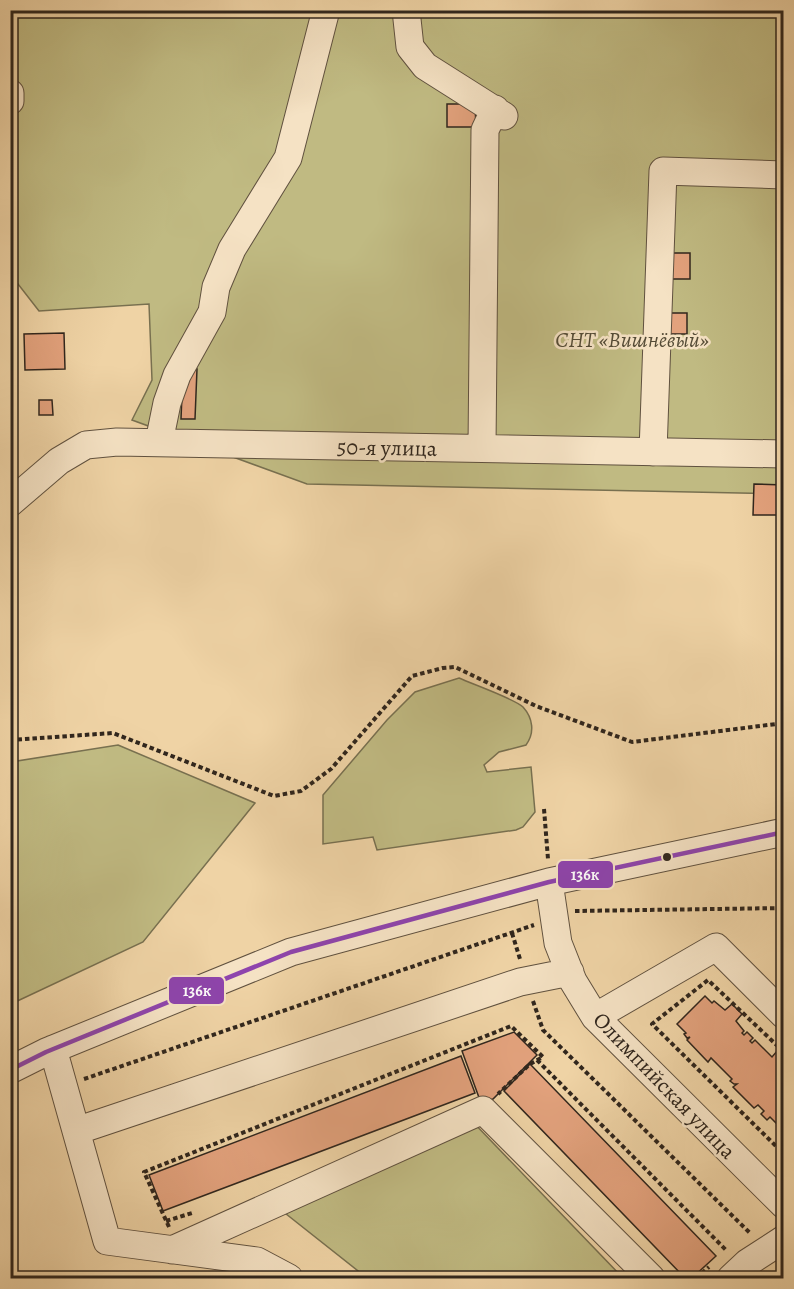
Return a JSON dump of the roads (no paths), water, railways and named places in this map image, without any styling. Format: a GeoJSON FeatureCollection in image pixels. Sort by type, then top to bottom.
{"type":"FeatureCollection","features":[{"type":"Feature","properties":{"kind":"street"},"geometry":{"type":"LineString","coordinates":[[159,442],[167,403],[177,375],[212,312],[216,288],[232,249],[288,158],[326,10]]}},
{"type":"Feature","properties":{"kind":"street"},"geometry":{"type":"LineString","coordinates":[[406,10],[410,46],[425,66],[499,112],[485,130],[482,448]]}},
{"type":"Feature","properties":{"kind":"street"},"geometry":{"type":"LineString","coordinates":[[10,93],[10,101]]}},
{"type":"Feature","properties":{"kind":"street"},"geometry":{"type":"LineString","coordinates":[[653,452],[663,171],[783,175]]}},
{"type":"Feature","properties":{"kind":"street","name":"50-я улица"},"geometry":{"type":"LineString","coordinates":[[10,503],[59,461],[86,445],[117,442],[783,454]]}},
{"type":"Feature","properties":{"kind":"street"},"geometry":{"type":"LineString","coordinates":[[10,1070],[52,1049],[291,952],[549,882],[783,832]]}},
{"type":"Feature","properties":{"kind":"street","name":"Олимпийская улица"},"geometry":{"type":"LineString","coordinates":[[549,882],[558,943],[570,972],[595,1017],[783,1205]]}},
{"type":"Feature","properties":{"kind":"street"},"geometry":{"type":"LineString","coordinates":[[595,1017],[716,947],[783,1015]]}},
{"type":"Feature","properties":{"kind":"street"},"geometry":{"type":"LineString","coordinates":[[76,1131],[527,981],[570,972]]}},
{"type":"Feature","properties":{"kind":"street"},"geometry":{"type":"LineString","coordinates":[[52,1049],[107,1241],[257,1261],[289,1278]]}},
{"type":"Feature","properties":{"kind":"street"},"geometry":{"type":"LineString","coordinates":[[172,1250],[483,1110],[651,1278]]}},
{"type":"Feature","properties":{"kind":"street"},"geometry":{"type":"LineString","coordinates":[[737,1273],[775,1245]]}},
{"type":"Feature","properties":{"kind":"park label","name":"СНТ «Вишнёвый»"},"geometry":{"type":"Point","coordinates":[632,339]}}]}
